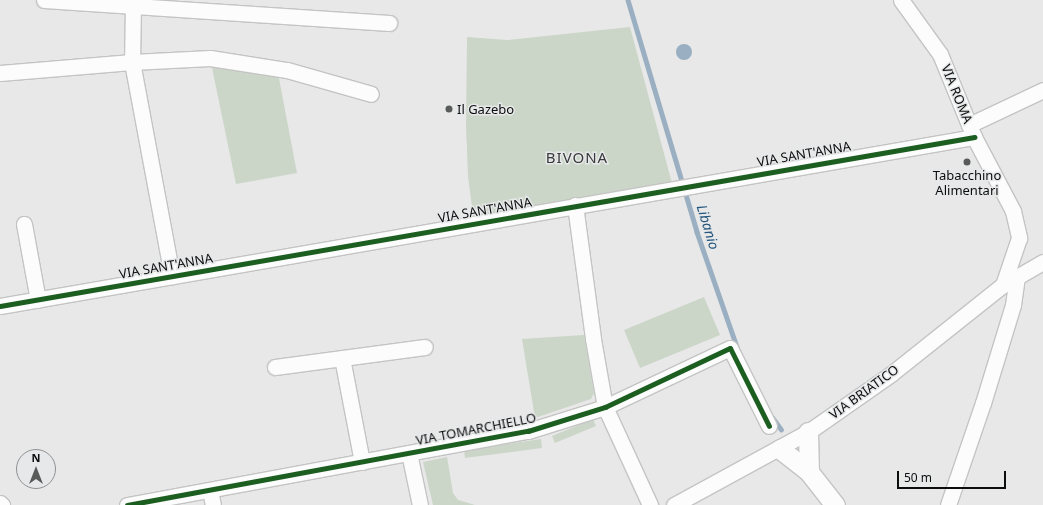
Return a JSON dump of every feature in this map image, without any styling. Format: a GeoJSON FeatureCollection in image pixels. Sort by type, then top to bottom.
{"type":"FeatureCollection","features":[{"type":"Feature","properties":{"kind":"main road"},"geometry":{"type":"LineString","coordinates":[[808,432],[809,472]]}},
{"type":"Feature","properties":{"kind":"main road"},"geometry":{"type":"LineString","coordinates":[[780,449],[809,472],[835,505]]}},
{"type":"Feature","properties":{"kind":"street"},"geometry":{"type":"LineString","coordinates":[[44,0],[389,23]]}},
{"type":"Feature","properties":{"kind":"street","name":"VIA ROMA"},"geometry":{"type":"LineString","coordinates":[[900,0],[940,54],[972,131],[1013,212],[1019,238],[1004,285]]}},
{"type":"Feature","properties":{"kind":"street"},"geometry":{"type":"LineString","coordinates":[[133,6],[132,62],[172,276]]}},
{"type":"Feature","properties":{"kind":"street"},"geometry":{"type":"LineString","coordinates":[[0,73],[132,62],[210,58],[287,70],[371,94]]}},
{"type":"Feature","properties":{"kind":"street","name":"VIA SANT'ANNA"},"geometry":{"type":"LineString","coordinates":[[0,306],[692,184],[972,131],[1043,90]]}},
{"type":"Feature","properties":{"kind":"street"},"geometry":{"type":"LineString","coordinates":[[575,205],[593,339],[605,407],[650,505]]}},
{"type":"Feature","properties":{"kind":"street"},"geometry":{"type":"LineString","coordinates":[[24,224],[38,300]]}},
{"type":"Feature","properties":{"kind":"street","name":"VIA BRIATICO"},"geometry":{"type":"LineString","coordinates":[[674,505],[780,449],[808,432],[891,374],[1004,285],[1043,262]]}},
{"type":"Feature","properties":{"kind":"street"},"geometry":{"type":"LineString","coordinates":[[948,505],[984,403],[1014,306],[1017,277]]}},
{"type":"Feature","properties":{"kind":"street"},"geometry":{"type":"LineString","coordinates":[[275,367],[425,347]]}},
{"type":"Feature","properties":{"kind":"street","name":"VIA TOMARCHIELLO"},"geometry":{"type":"LineString","coordinates":[[127,505],[528,432],[605,407],[730,348],[769,426]]}},
{"type":"Feature","properties":{"kind":"street"},"geometry":{"type":"LineString","coordinates":[[342,358],[362,462]]}},
{"type":"Feature","properties":{"kind":"street"},"geometry":{"type":"LineString","coordinates":[[409,453],[420,505]]}},
{"type":"Feature","properties":{"kind":"street"},"geometry":{"type":"LineString","coordinates":[[210,490],[213,505]]}},
{"type":"Feature","properties":{"kind":"green space"},"geometry":{"type":"Polygon","coordinates":[[[630,27],[673,187],[474,223],[468,176],[466,126],[467,37],[507,40],[630,27]]]}},
{"type":"Feature","properties":{"kind":"green space"},"geometry":{"type":"Polygon","coordinates":[[[210,58],[277,68],[297,173],[236,184],[210,58]]]}},
{"type":"Feature","properties":{"kind":"green space"},"geometry":{"type":"Polygon","coordinates":[[[704,297],[720,335],[640,368],[624,330],[704,297]]]}},
{"type":"Feature","properties":{"kind":"green space"},"geometry":{"type":"Polygon","coordinates":[[[584,335],[594,393],[591,399],[535,418],[522,339],[584,335]]]}},
{"type":"Feature","properties":{"kind":"green space"},"geometry":{"type":"Polygon","coordinates":[[[593,419],[596,426],[555,443],[552,436],[593,419]]]}},
{"type":"Feature","properties":{"kind":"green space"},"geometry":{"type":"Polygon","coordinates":[[[541,439],[542,448],[465,458],[464,450],[541,439]]]}},
{"type":"Feature","properties":{"kind":"green space"},"geometry":{"type":"Polygon","coordinates":[[[447,457],[453,493],[458,500],[475,505],[433,505],[423,462],[447,457]]]}},
{"type":"Feature","properties":{"kind":"water"},"geometry":{"type":"Polygon","coordinates":[[[684,44],[690,46],[692,52],[690,58],[684,60],[678,58],[676,52],[678,46],[684,44]]]}},
{"type":"Feature","properties":{"kind":"waterway","name":"Libanio"},"geometry":{"type":"LineString","coordinates":[[628,0],[697,232],[737,347]]}},
{"type":"Feature","properties":{"kind":"waterway","name":"Libanio"},"geometry":{"type":"LineString","coordinates":[[773,418],[781,429]]}},
{"type":"Feature","properties":{"kind":"cycle path"},"geometry":{"type":"LineString","coordinates":[[0,306],[974,137]]}},
{"type":"Feature","properties":{"kind":"cycle path"},"geometry":{"type":"LineString","coordinates":[[127,505],[528,431],[605,407],[730,348],[769,426]]}},
{"type":"Feature","properties":{"kind":"place","name":"Il Gazebo"},"geometry":{"type":"Point","coordinates":[449,109]}},
{"type":"Feature","properties":{"kind":"place","name":"Tabacchino Alimentari"},"geometry":{"type":"Point","coordinates":[967,162]}},
{"type":"Feature","properties":{"kind":"district","name":"BIVONA"},"geometry":{"type":"Point","coordinates":[577,158]}}]}
